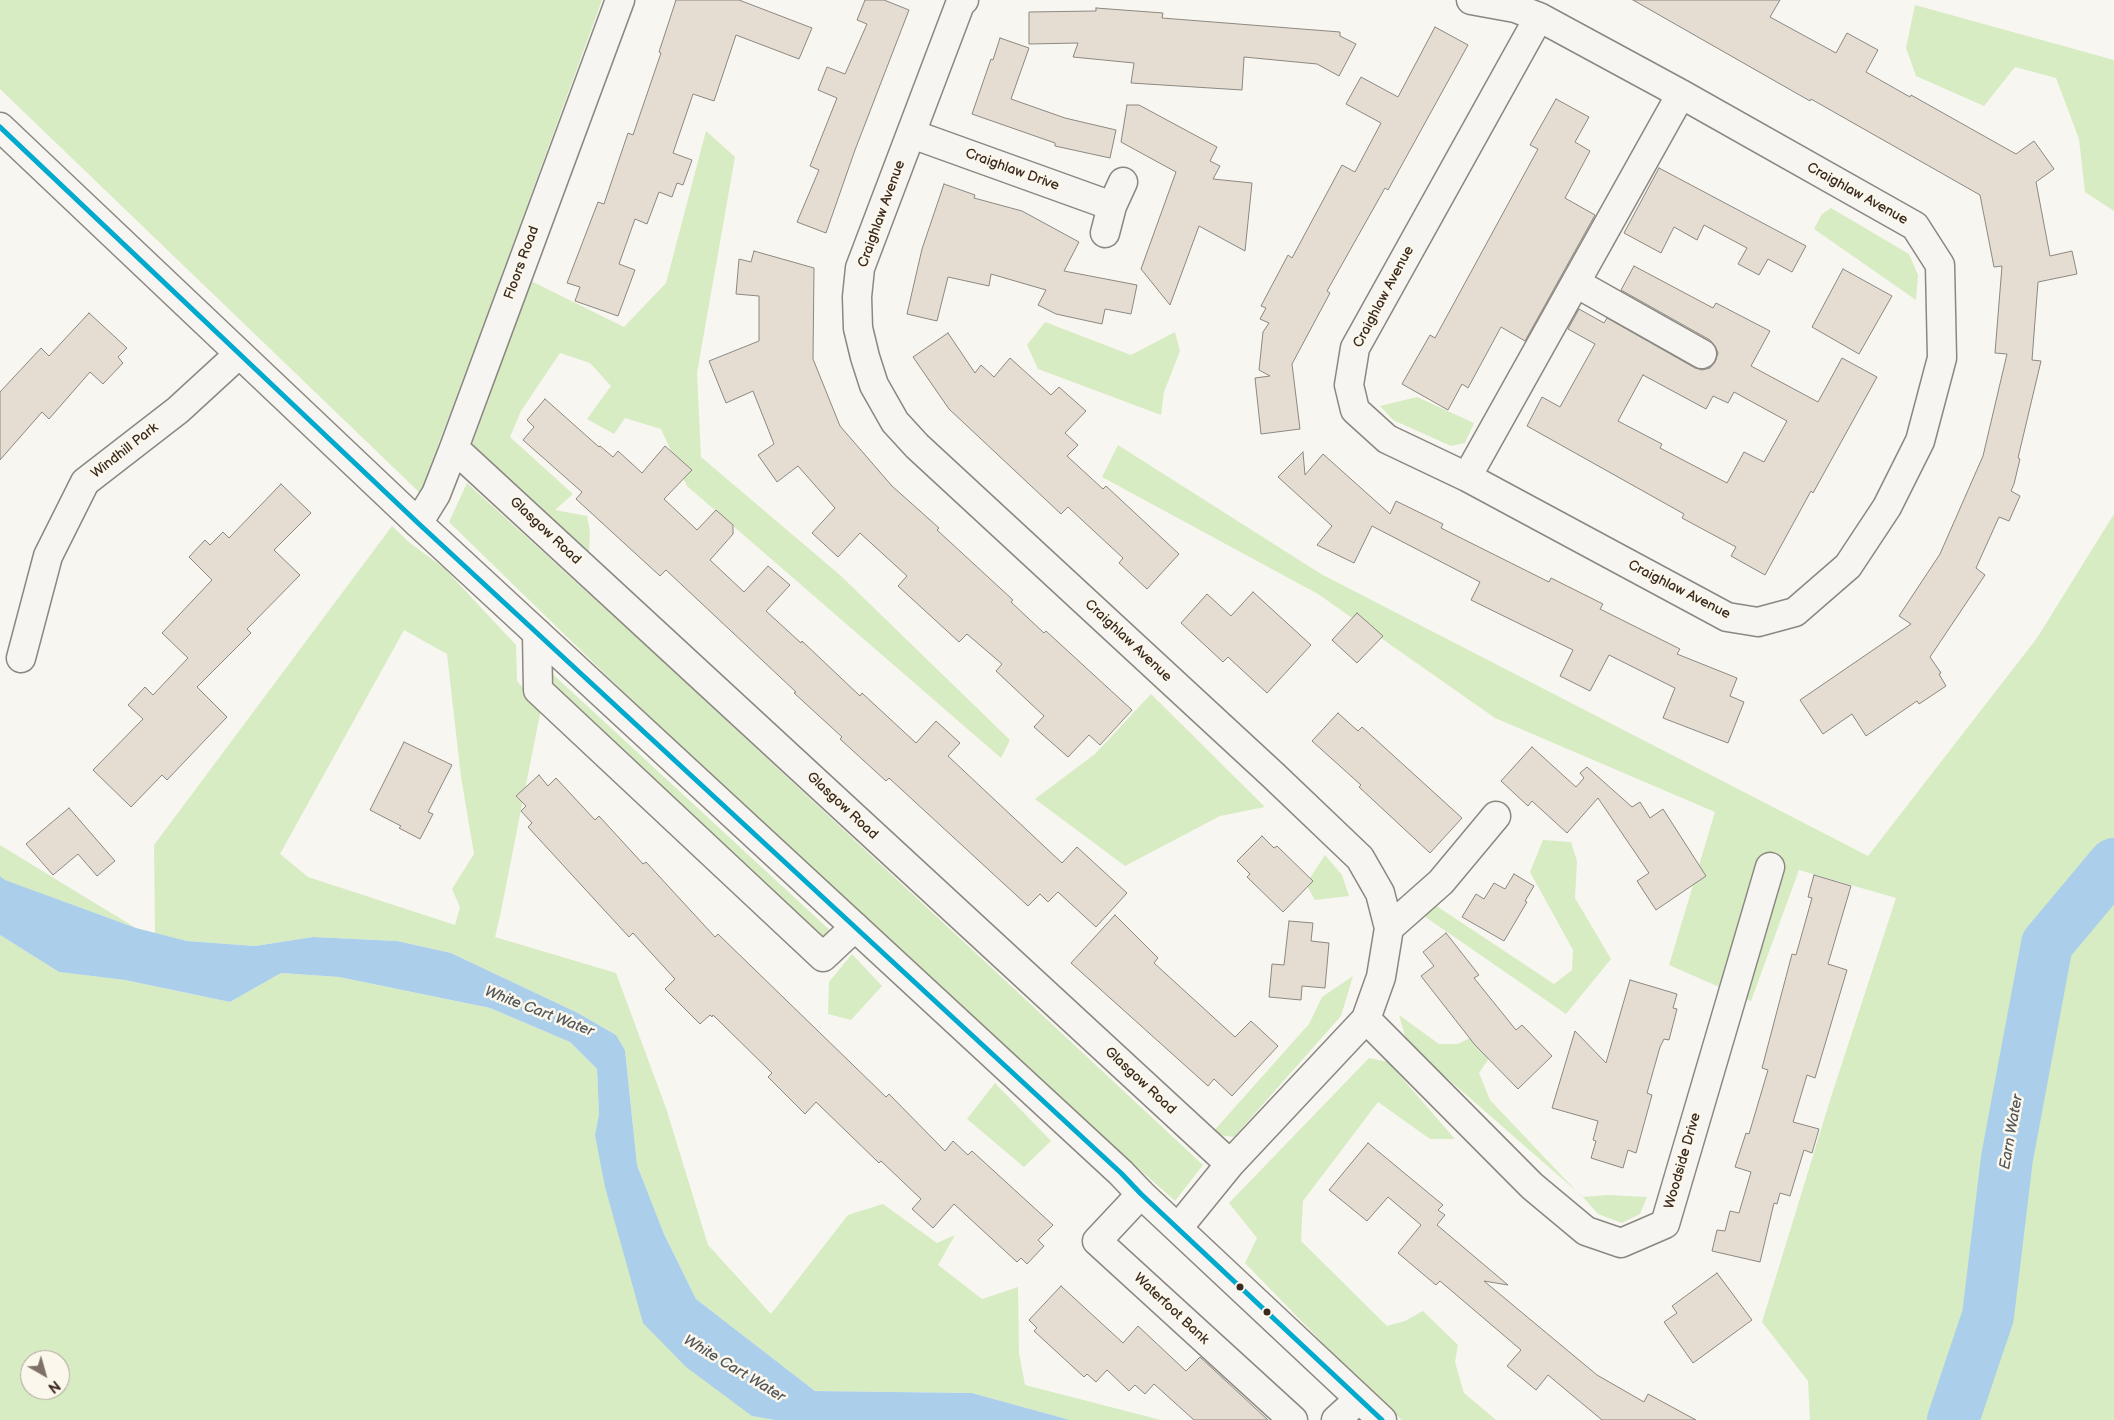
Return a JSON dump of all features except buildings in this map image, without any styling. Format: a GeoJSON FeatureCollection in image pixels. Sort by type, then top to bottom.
{"type":"FeatureCollection","features":[{"type":"Feature","properties":{"kind":"street","name":"Floors Road"},"geometry":{"type":"LineString","coordinates":[[418,523],[436,494],[454,448],[620,0]]}},
{"type":"Feature","properties":{"kind":"street","name":"Craighlaw Avenue"},"geometry":{"type":"LineString","coordinates":[[964,0],[960,4],[860,268],[857,297],[858,328],[874,385],[895,422],[917,446],[1360,858],[1380,893],[1389,928],[1381,977],[1366,1019],[1230,1164],[1178,1228]]}},
{"type":"Feature","properties":{"kind":"street","name":"Craighlaw Avenue"},"geometry":{"type":"LineString","coordinates":[[1471,0],[1515,8],[1539,18],[1681,94],[1915,226],[1940,265],[1942,358],[1920,441],[1887,507],[1848,566],[1795,612],[1758,622],[1727,617],[1467,477],[1387,439],[1355,410],[1349,385],[1355,348],[1539,18]]}},
{"type":"Feature","properties":{"kind":"street"},"geometry":{"type":"LineString","coordinates":[[1467,477],[1681,94]]}},
{"type":"Feature","properties":{"kind":"street"},"geometry":{"type":"LineString","coordinates":[[0,127],[418,523],[1121,1173],[1141,1194],[1382,1420]]}},
{"type":"Feature","properties":{"kind":"street","name":"Craighlaw Drive"},"geometry":{"type":"LineString","coordinates":[[912,134],[1118,194],[1105,233]]}},
{"type":"Feature","properties":{"kind":"street"},"geometry":{"type":"LineString","coordinates":[[1576,284],[1702,354]]}},
{"type":"Feature","properties":{"kind":"street","name":"Windhill Park"},"geometry":{"type":"LineString","coordinates":[[21,658],[48,556],[85,482],[178,410],[239,354]]}},
{"type":"Feature","properties":{"kind":"street","name":"Glasgow Road"},"geometry":{"type":"LineString","coordinates":[[454,448],[1230,1164]]}},
{"type":"Feature","properties":{"kind":"street"},"geometry":{"type":"LineString","coordinates":[[537,634],[538,690],[823,957],[855,927]]}},
{"type":"Feature","properties":{"kind":"street"},"geometry":{"type":"LineString","coordinates":[[1389,928],[1441,882],[1496,816]]}},
{"type":"Feature","properties":{"kind":"street","name":"Woodside Drive"},"geometry":{"type":"LineString","coordinates":[[1366,1019],[1532,1186],[1586,1232],[1621,1243],[1665,1224],[1770,867]]}},
{"type":"Feature","properties":{"kind":"street","name":"Waterfoot Bank"},"geometry":{"type":"LineString","coordinates":[[1141,1194],[1097,1241],[1294,1420]]}},
{"type":"Feature","properties":{"kind":"street"},"geometry":{"type":"LineString","coordinates":[[1336,1420],[1359,1399]]}},
{"type":"Feature","properties":{"kind":"green space"},"geometry":{"type":"Polygon","coordinates":[[[0,0],[602,0],[420,493],[0,89],[0,0]]]}},
{"type":"Feature","properties":{"kind":"green space"},"geometry":{"type":"Polygon","coordinates":[[[1915,5],[2114,60],[2114,211],[2085,192],[2079,139],[2056,78],[2015,67],[1984,106],[1916,76],[1906,48],[1915,5]]]}},
{"type":"Feature","properties":{"kind":"green space"},"geometry":{"type":"Polygon","coordinates":[[[706,131],[735,157],[697,373],[701,457],[840,575],[1010,740],[1001,758],[687,486],[661,429],[625,418],[614,434],[587,419],[611,386],[590,363],[560,353],[521,411],[510,437],[573,494],[555,510],[587,516],[590,532],[589,552],[471,448],[531,281],[624,327],[666,283],[706,131]]]}},
{"type":"Feature","properties":{"kind":"green space"},"geometry":{"type":"Polygon","coordinates":[[[1831,208],[1909,254],[1918,275],[1916,300],[1814,229],[1822,214],[1831,208]]]}},
{"type":"Feature","properties":{"kind":"green space"},"geometry":{"type":"Polygon","coordinates":[[[1045,322],[1131,355],[1175,332],[1180,351],[1164,392],[1161,415],[1038,369],[1027,345],[1045,322]]]}},
{"type":"Feature","properties":{"kind":"green space"},"geometry":{"type":"Polygon","coordinates":[[[1417,397],[1474,423],[1465,443],[1451,446],[1393,420],[1380,406],[1417,397]]]}},
{"type":"Feature","properties":{"kind":"green space"},"geometry":{"type":"Polygon","coordinates":[[[1118,445],[1321,574],[1868,856],[2037,638],[2114,514],[2114,1420],[1810,1420],[1808,1381],[1762,1322],[1831,1097],[1896,898],[1799,870],[1751,1001],[1669,965],[1715,812],[1495,718],[1318,594],[1102,477],[1118,445]]]}},
{"type":"Feature","properties":{"kind":"green space"},"geometry":{"type":"Polygon","coordinates":[[[467,483],[656,655],[1203,1165],[1175,1201],[1040,1081],[640,708],[449,522],[467,483]]]}},
{"type":"Feature","properties":{"kind":"green space"},"geometry":{"type":"Polygon","coordinates":[[[392,526],[410,543],[444,568],[516,645],[517,681],[541,709],[495,937],[616,973],[666,1108],[708,1245],[771,1314],[848,1215],[883,1204],[937,1243],[955,1235],[938,1265],[982,1299],[1018,1287],[1019,1353],[1025,1385],[1161,1420],[1070,1420],[972,1393],[815,1391],[696,1299],[664,1234],[637,1165],[625,1050],[616,1035],[578,1013],[451,953],[397,941],[313,937],[255,946],[187,941],[155,933],[154,845],[392,526]],[[404,630],[280,854],[308,877],[455,925],[460,907],[452,889],[474,854],[461,777],[447,654],[404,630]]]}},
{"type":"Feature","properties":{"kind":"green space"},"geometry":{"type":"Polygon","coordinates":[[[544,666],[834,934],[825,943],[544,681],[544,666]]]}},
{"type":"Feature","properties":{"kind":"green space"},"geometry":{"type":"Polygon","coordinates":[[[1151,694],[1265,807],[1220,816],[1125,866],[1035,799],[1095,754],[1151,694]]]}},
{"type":"Feature","properties":{"kind":"green space"},"geometry":{"type":"Polygon","coordinates":[[[1543,840],[1571,842],[1577,861],[1575,898],[1611,959],[1566,1014],[1421,914],[1432,903],[1554,984],[1572,970],[1573,950],[1530,872],[1543,840]]]}},
{"type":"Feature","properties":{"kind":"green space"},"geometry":{"type":"Polygon","coordinates":[[[0,845],[136,928],[4,880],[0,876],[0,845]]]}},
{"type":"Feature","properties":{"kind":"green space"},"geometry":{"type":"Polygon","coordinates":[[[1325,855],[1342,875],[1349,896],[1315,900],[1306,884],[1325,855]]]}},
{"type":"Feature","properties":{"kind":"green space"},"geometry":{"type":"Polygon","coordinates":[[[0,935],[59,972],[125,980],[230,1002],[281,973],[339,977],[490,1008],[570,1042],[597,1069],[599,1114],[595,1135],[752,1416],[775,1420],[0,1420],[0,935]]]}},
{"type":"Feature","properties":{"kind":"green space"},"geometry":{"type":"Polygon","coordinates":[[[852,954],[882,986],[851,1020],[828,1014],[829,982],[852,954]]]}},
{"type":"Feature","properties":{"kind":"green space"},"geometry":{"type":"Polygon","coordinates":[[[1353,976],[1341,1016],[1234,1137],[1211,1134],[1309,1024],[1322,997],[1353,976]]]}},
{"type":"Feature","properties":{"kind":"green space"},"geometry":{"type":"Polygon","coordinates":[[[1399,1015],[1439,1044],[1458,1044],[1501,1022],[1508,1031],[1479,1073],[1490,1100],[1577,1192],[1407,1043],[1399,1015]]]}},
{"type":"Feature","properties":{"kind":"green space"},"geometry":{"type":"Polygon","coordinates":[[[1369,1058],[1388,1062],[1455,1139],[1430,1139],[1378,1102],[1303,1201],[1301,1241],[1387,1326],[1405,1321],[1423,1311],[1458,1345],[1455,1362],[1464,1393],[1496,1420],[1402,1420],[1377,1399],[1245,1263],[1257,1238],[1229,1203],[1369,1058]]]}},
{"type":"Feature","properties":{"kind":"green space"},"geometry":{"type":"Polygon","coordinates":[[[995,1083],[1051,1141],[1024,1167],[967,1119],[995,1083]]]}},
{"type":"Feature","properties":{"kind":"green space"},"geometry":{"type":"Polygon","coordinates":[[[1608,1195],[1647,1197],[1640,1214],[1622,1223],[1598,1214],[1583,1197],[1608,1195]]]}},
{"type":"Feature","properties":{"kind":"water","name":"White Cart Water"},"geometry":{"type":"Polygon","coordinates":[[[0,876],[5,880],[136,928],[187,941],[255,946],[313,937],[397,941],[451,953],[578,1013],[616,1035],[625,1050],[637,1165],[664,1234],[696,1299],[815,1391],[972,1393],[1070,1420],[775,1420],[752,1416],[686,1367],[643,1323],[605,1187],[595,1135],[599,1114],[597,1069],[570,1042],[490,1008],[339,977],[281,973],[230,1002],[125,980],[59,972],[0,935],[0,876]]]}},
{"type":"Feature","properties":{"kind":"waterway","name":"Earn Water"},"geometry":{"type":"LineString","coordinates":[[1953,1420],[1988,1316],[2007,1158],[2047,944],[2114,864]]}},
{"type":"Feature","properties":{"kind":"transit line"},"geometry":{"type":"LineString","coordinates":[[0,127],[418,523],[1121,1173],[1141,1194],[1382,1420]]}}]}
